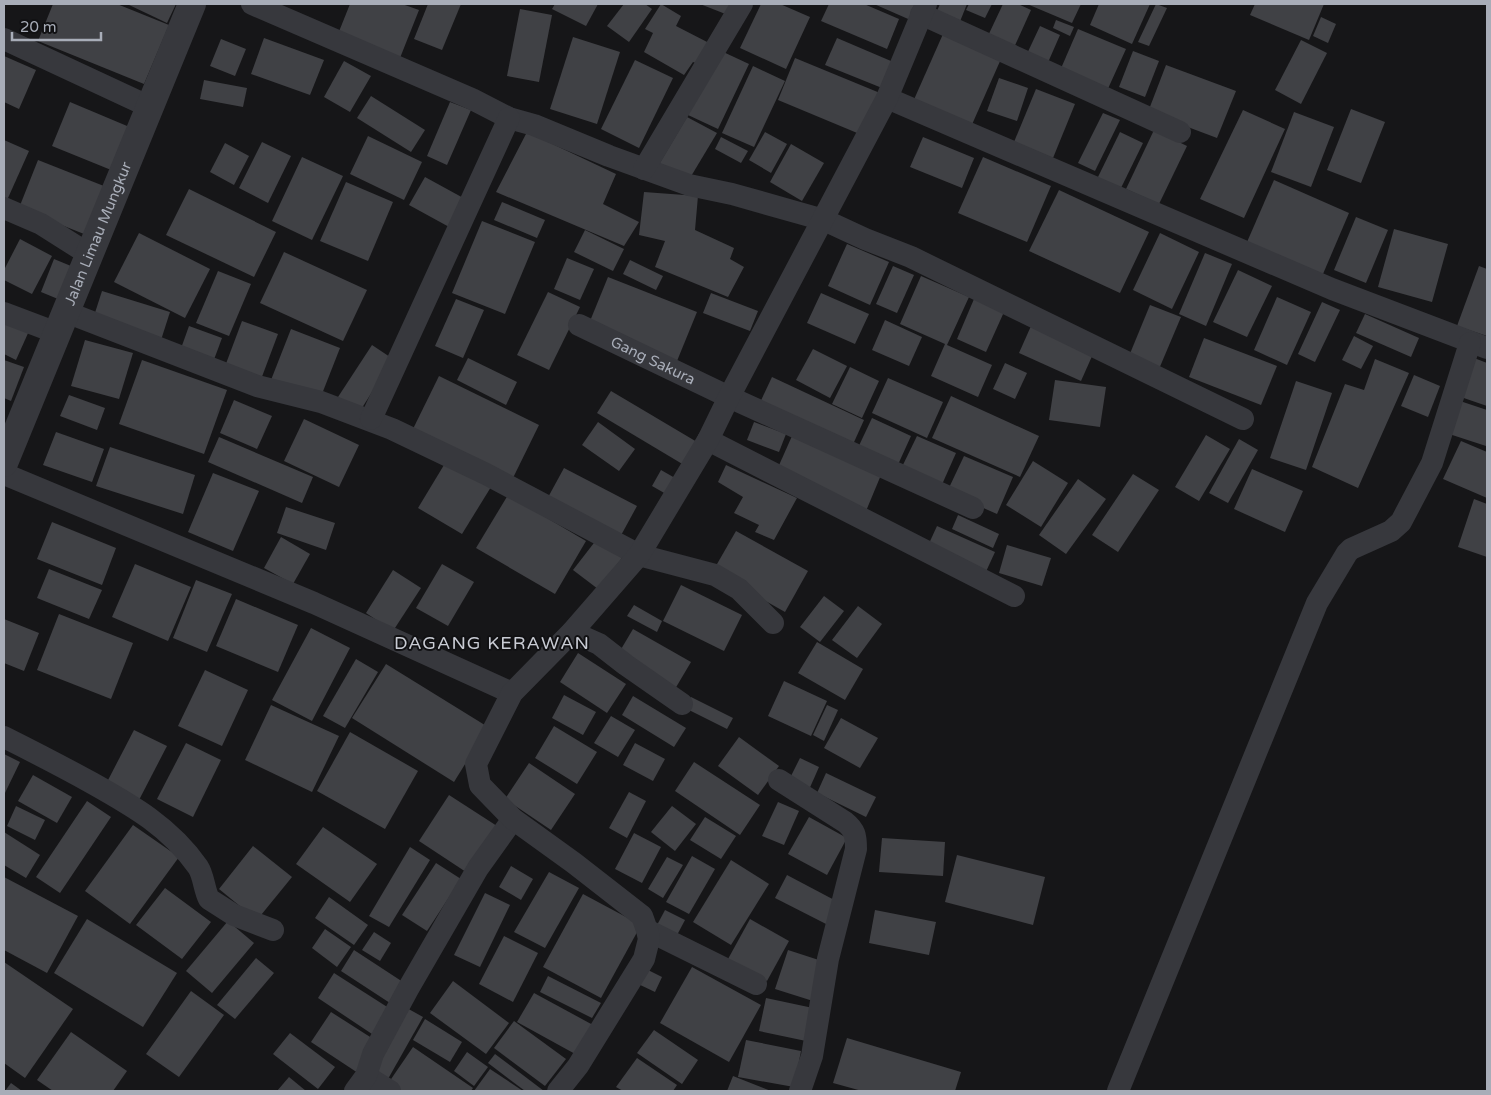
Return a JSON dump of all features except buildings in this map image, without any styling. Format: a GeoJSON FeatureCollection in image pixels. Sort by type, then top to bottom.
{"type":"FeatureCollection","features":[{"type":"Feature","properties":{"kind":"street","name":"Jalan Limau Mungkur"},"geometry":{"type":"LineString","coordinates":[[4,464],[192,4]]}},
{"type":"Feature","properties":{"kind":"street"},"geometry":{"type":"LineString","coordinates":[[252,4],[472,99],[509,118],[534,125],[689,186],[732,194],[824,220],[911,256],[1243,418]]}},
{"type":"Feature","properties":{"kind":"street"},"geometry":{"type":"LineString","coordinates":[[644,169],[742,4]]}},
{"type":"Feature","properties":{"kind":"street"},"geometry":{"type":"LineString","coordinates":[[558,1091],[578,1066],[644,959],[649,939],[647,930],[642,916],[513,819],[480,785],[476,773],[476,764],[512,693],[572,632],[640,554],[708,440],[728,397],[888,98],[924,9],[1180,132]]}},
{"type":"Feature","properties":{"kind":"street"},"geometry":{"type":"LineString","coordinates":[[4,39],[150,107]]}},
{"type":"Feature","properties":{"kind":"street"},"geometry":{"type":"LineString","coordinates":[[888,98],[1332,289],[1479,346],[1432,463],[1401,522],[1391,531],[1346,553],[1317,603],[1118,1091]]}},
{"type":"Feature","properties":{"kind":"street"},"geometry":{"type":"LineString","coordinates":[[371,419],[509,118]]}},
{"type":"Feature","properties":{"kind":"street"},"geometry":{"type":"LineString","coordinates":[[4,208],[42,224],[90,255]]}},
{"type":"Feature","properties":{"kind":"street"},"geometry":{"type":"LineString","coordinates":[[4,313],[62,323],[257,386],[321,402],[371,419],[486,474],[640,554],[715,575],[739,589],[773,623]]}},
{"type":"Feature","properties":{"kind":"street","name":"Gang Sakura"},"geometry":{"type":"LineString","coordinates":[[579,325],[728,397],[973,508]]}},
{"type":"Feature","properties":{"kind":"street"},"geometry":{"type":"LineString","coordinates":[[708,440],[1014,596]]}},
{"type":"Feature","properties":{"kind":"street"},"geometry":{"type":"LineString","coordinates":[[4,474],[314,603],[512,693]]}},
{"type":"Feature","properties":{"kind":"street"},"geometry":{"type":"LineString","coordinates":[[572,632],[599,644],[682,704]]}},
{"type":"Feature","properties":{"kind":"street"},"geometry":{"type":"LineString","coordinates":[[4,737],[127,802],[162,827],[183,847],[200,870],[209,900],[234,915],[273,930]]}},
{"type":"Feature","properties":{"kind":"street"},"geometry":{"type":"LineString","coordinates":[[779,780],[845,822],[854,830],[856,838],[856,849],[828,959],[812,1056],[800,1091]]}},
{"type":"Feature","properties":{"kind":"street"},"geometry":{"type":"LineString","coordinates":[[390,1091],[360,1083],[373,1054],[408,989],[478,868],[513,819]]}},
{"type":"Feature","properties":{"kind":"street"},"geometry":{"type":"LineString","coordinates":[[647,930],[756,984]]}},
{"type":"Feature","properties":{"kind":"district","name":"DAGANG KERAWAN"},"geometry":{"type":"Point","coordinates":[492,643]}}]}
